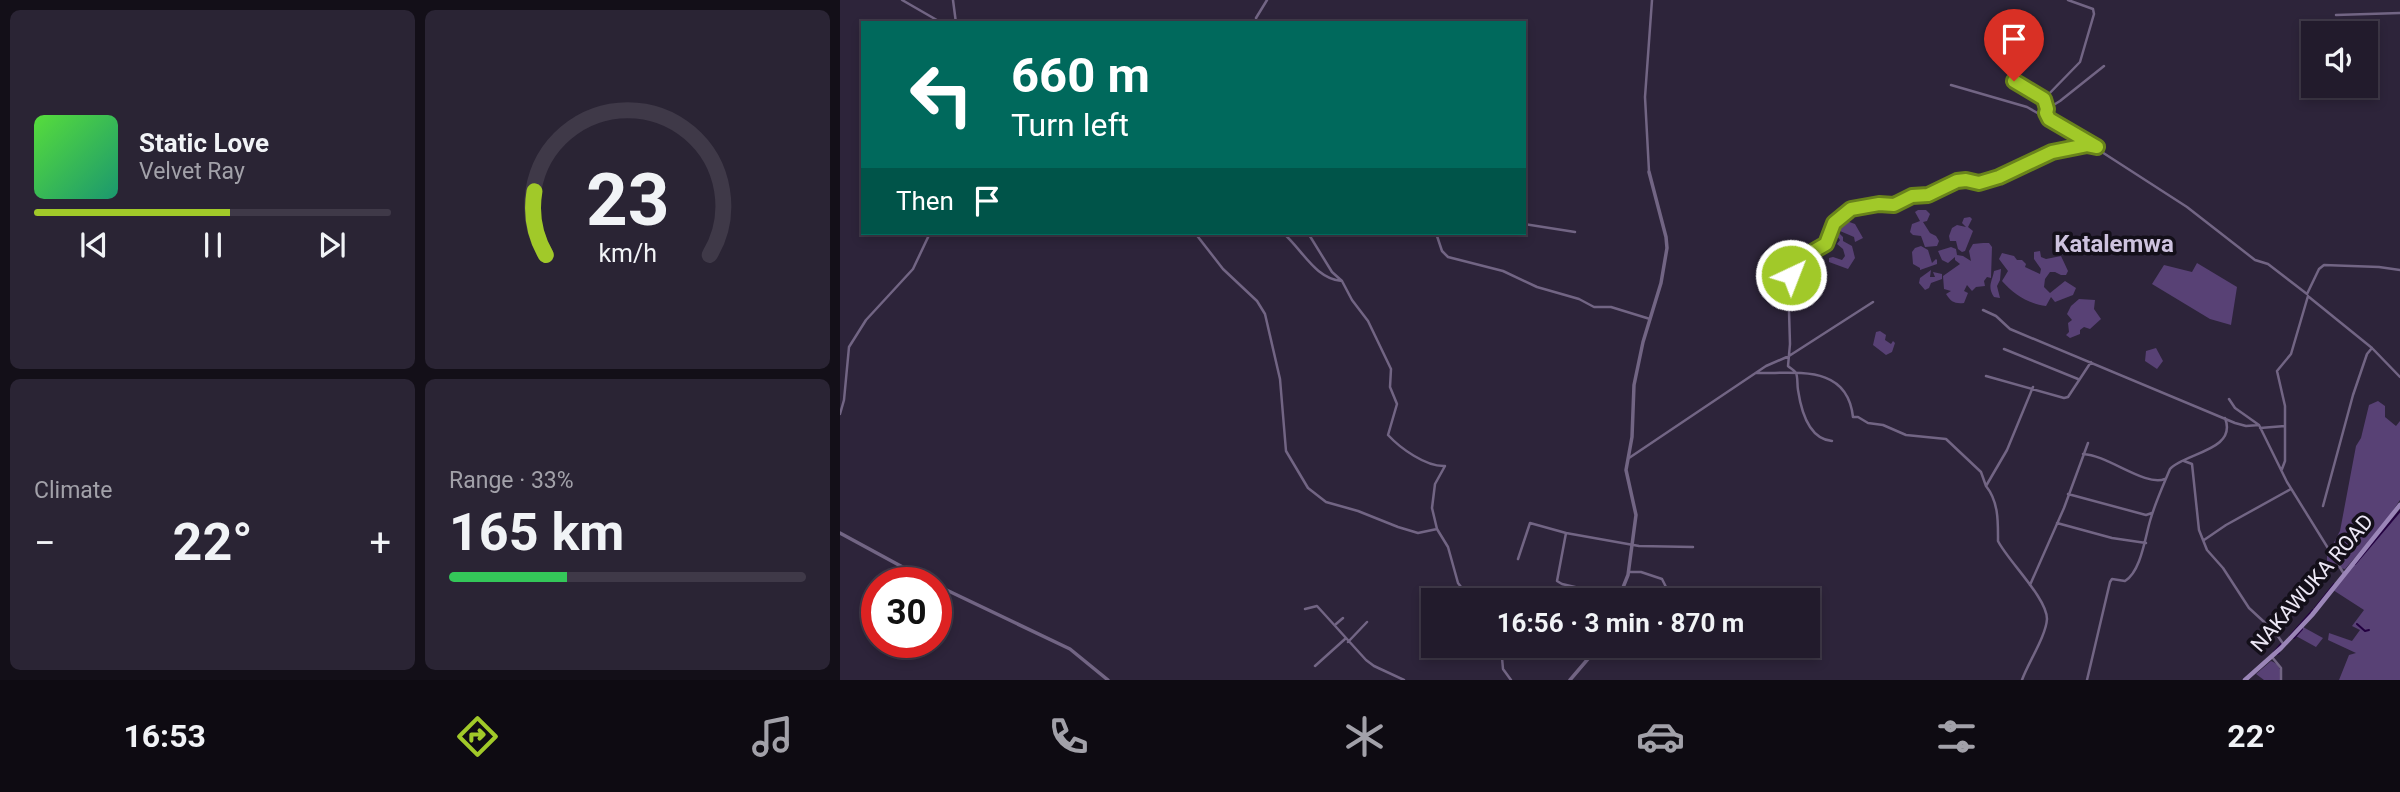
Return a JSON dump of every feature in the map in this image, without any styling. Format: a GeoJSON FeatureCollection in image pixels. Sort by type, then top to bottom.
{"type":"FeatureCollection","features":[{"type":"Feature","properties":{"kind":"main road","name":"NAKAWUKA ROAD"},"geometry":{"type":"LineString","coordinates":[[2245,680],[2284,645],[2400,505]]}},
{"type":"Feature","properties":{"kind":"street"},"geometry":{"type":"LineString","coordinates":[[902,0],[939,21]]}},
{"type":"Feature","properties":{"kind":"street"},"geometry":{"type":"LineString","coordinates":[[953,0],[956,21]]}},
{"type":"Feature","properties":{"kind":"street"},"geometry":{"type":"LineString","coordinates":[[1257,21],[1267,0]]}},
{"type":"Feature","properties":{"kind":"street"},"geometry":{"type":"LineString","coordinates":[[1628,575],[1636,514],[1633,493],[1627,478],[1626,460],[1632,437],[1634,385],[1661,283],[1667,248],[1649,172],[1645,97],[1652,0]]}},
{"type":"Feature","properties":{"kind":"street"},"geometry":{"type":"LineString","coordinates":[[2044,99],[2080,62],[2091,27],[2092,9],[2068,0]]}},
{"type":"Feature","properties":{"kind":"street"},"geometry":{"type":"LineString","coordinates":[[2336,15],[2400,13]]}},
{"type":"Feature","properties":{"kind":"street"},"geometry":{"type":"LineString","coordinates":[[2025,64],[2011,76],[2014,81],[2044,99],[2049,119]]}},
{"type":"Feature","properties":{"kind":"street"},"geometry":{"type":"LineString","coordinates":[[2047,109],[2104,66]]}},
{"type":"Feature","properties":{"kind":"street"},"geometry":{"type":"LineString","coordinates":[[1951,85],[2027,107],[2097,147],[2187,206],[2255,260],[2268,264],[2372,348],[2400,377]]}},
{"type":"Feature","properties":{"kind":"street"},"geometry":{"type":"LineString","coordinates":[[1832,441],[1819,438],[1804,416],[1796,374],[1788,366],[1788,278],[1798,272],[1800,259],[1826,244],[1834,223],[1844,214],[1862,207],[1898,204],[1912,196],[1928,195],[1957,181],[1979,183],[1999,177],[2052,152],[2087,145],[2097,147]]}},
{"type":"Feature","properties":{"kind":"street"},"geometry":{"type":"LineString","coordinates":[[1526,224],[1575,232]]}},
{"type":"Feature","properties":{"kind":"street"},"geometry":{"type":"LineString","coordinates":[[840,414],[844,400],[849,347],[866,320],[913,269],[929,235]]}},
{"type":"Feature","properties":{"kind":"street"},"geometry":{"type":"LineString","coordinates":[[1197,235],[1223,269],[1257,301],[1265,314],[1280,379],[1286,451],[1308,488],[1326,502],[1398,527],[1418,533],[1437,529]]}},
{"type":"Feature","properties":{"kind":"street"},"geometry":{"type":"LineString","coordinates":[[1285,235],[1322,274],[1332,281],[1342,281]]}},
{"type":"Feature","properties":{"kind":"street"},"geometry":{"type":"LineString","coordinates":[[1309,235],[1370,325],[1391,369],[1390,387],[1397,404],[1388,435],[1423,460],[1445,466],[1435,484],[1432,508],[1437,529],[1448,547],[1462,588]]}},
{"type":"Feature","properties":{"kind":"street"},"geometry":{"type":"LineString","coordinates":[[1437,235],[1442,251],[1448,257],[1503,271],[1537,287],[1578,299],[1594,307],[1611,307],[1650,319]]}},
{"type":"Feature","properties":{"kind":"street"},"geometry":{"type":"LineString","coordinates":[[2282,470],[2285,461],[2285,406],[2277,371],[2291,354],[2308,295],[2319,270],[2324,265],[2400,270]]}},
{"type":"Feature","properties":{"kind":"street"},"geometry":{"type":"LineString","coordinates":[[1626,460],[1756,373],[1789,356],[1873,302]]}},
{"type":"Feature","properties":{"kind":"street"},"geometry":{"type":"LineString","coordinates":[[1983,310],[1996,316],[2010,329],[2233,422],[2246,426],[2285,426]]}},
{"type":"Feature","properties":{"kind":"street"},"geometry":{"type":"LineString","coordinates":[[2323,506],[2353,395],[2367,354],[2372,348]]}},
{"type":"Feature","properties":{"kind":"street"},"geometry":{"type":"LineString","coordinates":[[2004,349],[2078,379]]}},
{"type":"Feature","properties":{"kind":"street"},"geometry":{"type":"LineString","coordinates":[[1986,376],[2033,387],[2064,398],[2068,397],[2091,362]]}},
{"type":"Feature","properties":{"kind":"street"},"geometry":{"type":"LineString","coordinates":[[1756,373],[1817,374],[1838,383],[1849,400],[1853,417],[1906,435],[1946,439],[1981,472],[1993,498],[1999,522],[1998,541],[2030,585],[2046,615],[2047,621],[2022,680]]}},
{"type":"Feature","properties":{"kind":"street"},"geometry":{"type":"LineString","coordinates":[[1986,486],[2007,450],[2033,387]]}},
{"type":"Feature","properties":{"kind":"street"},"geometry":{"type":"LineString","coordinates":[[2230,399],[2235,408],[2260,426],[2291,489],[2344,574]]}},
{"type":"Feature","properties":{"kind":"street"},"geometry":{"type":"LineString","coordinates":[[2225,418],[2228,426]]}},
{"type":"Feature","properties":{"kind":"street"},"geometry":{"type":"LineString","coordinates":[[2087,680],[2109,582],[2112,579],[2129,579],[2146,543],[2153,512],[2174,463],[2203,453],[2216,444],[2233,422]]}},
{"type":"Feature","properties":{"kind":"street"},"geometry":{"type":"LineString","coordinates":[[2030,585],[2088,443]]}},
{"type":"Feature","properties":{"kind":"street"},"geometry":{"type":"LineString","coordinates":[[2083,454],[2095,455],[2138,475],[2160,481],[2166,479]]}},
{"type":"Feature","properties":{"kind":"street"},"geometry":{"type":"LineString","coordinates":[[2182,461],[2192,464],[2199,530],[2207,550],[2223,568],[2249,608],[2279,636],[2284,645]]}},
{"type":"Feature","properties":{"kind":"street"},"geometry":{"type":"LineString","coordinates":[[2160,481],[2163,486]]}},
{"type":"Feature","properties":{"kind":"street"},"geometry":{"type":"LineString","coordinates":[[2204,540],[2291,489]]}},
{"type":"Feature","properties":{"kind":"street"},"geometry":{"type":"LineString","coordinates":[[2068,494],[2146,515],[2153,512]]}},
{"type":"Feature","properties":{"kind":"street"},"geometry":{"type":"LineString","coordinates":[[2146,515],[2150,521]]}},
{"type":"Feature","properties":{"kind":"street"},"geometry":{"type":"LineString","coordinates":[[1518,559],[1530,523],[1566,533],[1632,545],[1693,547]]}},
{"type":"Feature","properties":{"kind":"street"},"geometry":{"type":"LineString","coordinates":[[2057,523],[2146,543]]}},
{"type":"Feature","properties":{"kind":"street"},"geometry":{"type":"LineString","coordinates":[[840,533],[903,567]]}},
{"type":"Feature","properties":{"kind":"street"},"geometry":{"type":"LineString","coordinates":[[1566,533],[1557,580],[1577,588]]}},
{"type":"Feature","properties":{"kind":"street"},"geometry":{"type":"LineString","coordinates":[[1623,588],[1630,570],[1662,579],[1666,588]]}},
{"type":"Feature","properties":{"kind":"street"},"geometry":{"type":"LineString","coordinates":[[952,593],[1070,649],[1108,680]]}},
{"type":"Feature","properties":{"kind":"street"},"geometry":{"type":"LineString","coordinates":[[1305,609],[1315,605],[1374,666],[1404,680]]}},
{"type":"Feature","properties":{"kind":"street"},"geometry":{"type":"LineString","coordinates":[[1336,624],[1343,618]]}},
{"type":"Feature","properties":{"kind":"street"},"geometry":{"type":"LineString","coordinates":[[1315,666],[1367,622]]}},
{"type":"Feature","properties":{"kind":"street"},"geometry":{"type":"LineString","coordinates":[[2272,656],[2281,668],[2281,680]]}},
{"type":"Feature","properties":{"kind":"street"},"geometry":{"type":"LineString","coordinates":[[1502,658],[1503,669],[1511,680]]}},
{"type":"Feature","properties":{"kind":"street"},"geometry":{"type":"LineString","coordinates":[[1570,680],[1589,658]]}},
{"type":"Feature","properties":{"kind":"shaded area"},"geometry":{"type":"Polygon","coordinates":[[[1926,210],[1930,214],[1927,221],[1923,222],[1939,241],[1937,246],[1925,247],[1921,236],[1910,232],[1912,224],[1920,221],[1915,212],[1926,210]]]}},
{"type":"Feature","properties":{"kind":"shaded area"},"geometry":{"type":"Polygon","coordinates":[[[1838,218],[1855,224],[1863,238],[1855,242],[1854,237],[1840,231],[1835,224],[1838,218]]]}},
{"type":"Feature","properties":{"kind":"shaded area"},"geometry":{"type":"Polygon","coordinates":[[[1964,218],[1972,219],[1968,227],[1973,231],[1965,251],[1962,252],[1956,241],[1950,241],[1949,236],[1952,228],[1957,225],[1966,227],[1962,223],[1964,218]]]}},
{"type":"Feature","properties":{"kind":"shaded area"},"geometry":{"type":"Polygon","coordinates":[[[1836,230],[1843,237],[1843,241],[1852,246],[1855,258],[1848,269],[1829,262],[1829,258],[1842,260],[1845,256],[1843,249],[1837,244],[1840,240],[1833,231],[1836,230]]]}},
{"type":"Feature","properties":{"kind":"shaded area"},"geometry":{"type":"Polygon","coordinates":[[[1989,243],[1992,247],[1991,278],[1987,277],[1984,281],[1985,286],[1976,287],[1972,291],[1967,285],[1964,291],[1968,293],[1964,303],[1954,302],[1946,294],[1951,291],[1944,289],[1943,276],[1960,264],[1955,257],[1948,263],[1942,260],[1938,251],[1951,247],[1956,249],[1957,255],[1971,261],[1969,251],[1973,244],[1989,243]]]}},
{"type":"Feature","properties":{"kind":"shaded area"},"geometry":{"type":"Polygon","coordinates":[[[1921,246],[1928,250],[1932,263],[1936,259],[1937,264],[1920,270],[1913,264],[1912,252],[1921,246]]]}},
{"type":"Feature","properties":{"kind":"shaded area"},"geometry":{"type":"Polygon","coordinates":[[[2040,251],[2041,257],[2046,259],[2061,256],[2068,271],[2066,275],[2050,272],[2044,287],[2050,293],[2065,281],[2076,288],[2073,295],[2055,302],[2051,297],[2046,306],[2028,301],[2006,286],[2002,281],[2008,271],[1999,259],[2002,253],[2014,256],[2026,264],[2025,267],[2040,274],[2041,269],[2034,259],[2034,252],[2040,251]]]}},
{"type":"Feature","properties":{"kind":"shaded area"},"geometry":{"type":"Polygon","coordinates":[[[2197,263],[2237,287],[2231,325],[2210,319],[2152,284],[2164,265],[2192,272],[2197,263]]]}},
{"type":"Feature","properties":{"kind":"shaded area"},"geometry":{"type":"Polygon","coordinates":[[[2001,269],[1997,286],[2000,298],[1994,297],[1990,287],[1994,271],[2001,269]]]}},
{"type":"Feature","properties":{"kind":"shaded area"},"geometry":{"type":"Polygon","coordinates":[[[1931,270],[1930,277],[1935,277],[1933,272],[1942,274],[1942,279],[1931,283],[1925,290],[1919,283],[1920,278],[1931,270]]]}},
{"type":"Feature","properties":{"kind":"shaded area"},"geometry":{"type":"Polygon","coordinates":[[[2079,299],[2095,300],[2094,309],[2101,319],[2090,329],[2084,327],[2080,334],[2070,338],[2066,335],[2069,332],[2068,323],[2072,320],[2067,314],[2079,299]]]}},
{"type":"Feature","properties":{"kind":"shaded area"},"geometry":{"type":"Polygon","coordinates":[[[1880,331],[1886,335],[1885,340],[1891,344],[1893,341],[1895,343],[1892,352],[1886,355],[1873,345],[1876,332],[1880,331]]]}},
{"type":"Feature","properties":{"kind":"shaded area"},"geometry":{"type":"Polygon","coordinates":[[[2156,348],[2163,361],[2157,369],[2145,361],[2146,351],[2156,348]]]}},
{"type":"Feature","properties":{"kind":"shaded area"},"geometry":{"type":"Polygon","coordinates":[[[2378,401],[2385,406],[2385,417],[2396,426],[2400,421],[2400,500],[2384,524],[2345,569],[2331,567],[2327,556],[2334,554],[2331,548],[2340,531],[2356,446],[2361,438],[2369,405],[2378,401]]]}},
{"type":"Feature","properties":{"kind":"shaded area"},"geometry":{"type":"Polygon","coordinates":[[[2400,511],[2400,680],[2339,680],[2349,655],[2356,653],[2328,640],[2329,633],[2352,641],[2360,630],[2352,626],[2364,610],[2333,590],[2400,511]]]}},
{"type":"Feature","properties":{"kind":"shaded area"},"geometry":{"type":"Polygon","coordinates":[[[2303,627],[2323,638],[2316,647],[2296,636],[2303,627]]]}},
{"type":"Feature","properties":{"kind":"shaded area"},"geometry":{"type":"Polygon","coordinates":[[[2271,661],[2280,668],[2280,680],[2264,680],[2256,674],[2271,661]]]}},
{"type":"Feature","properties":{"kind":"waterway"},"geometry":{"type":"LineString","coordinates":[[2355,564],[2400,511]]}},
{"type":"Feature","properties":{"kind":"waterway"},"geometry":{"type":"LineString","coordinates":[[2315,608],[2334,584]]}},
{"type":"Feature","properties":{"kind":"waterway"},"geometry":{"type":"LineString","coordinates":[[2290,636],[2313,610]]}},
{"type":"Feature","properties":{"kind":"waterway"},"geometry":{"type":"LineString","coordinates":[[2357,624],[2365,631],[2369,630]]}},
{"type":"Feature","properties":{"kind":"waterway"},"geometry":{"type":"LineString","coordinates":[[2294,638],[2302,629]]}},
{"type":"Feature","properties":{"kind":"waterway"},"geometry":{"type":"LineString","coordinates":[[2274,652],[2282,643]]}},
{"type":"Feature","properties":{"kind":"district","name":"Katalemwa"},"geometry":{"type":"Point","coordinates":[2114,244]}},
{"type":"Feature","properties":{"kind":"route"},"geometry":{"type":"LineString","coordinates":[[1791,275],[1798,272],[1800,259],[1826,244],[1834,223],[1851,209],[1898,204],[1912,196],[1928,195],[1942,190],[1957,181],[1979,183],[1999,177],[2045,154],[2087,145],[2097,147],[2049,119],[2044,99],[2014,81]]}}]}
